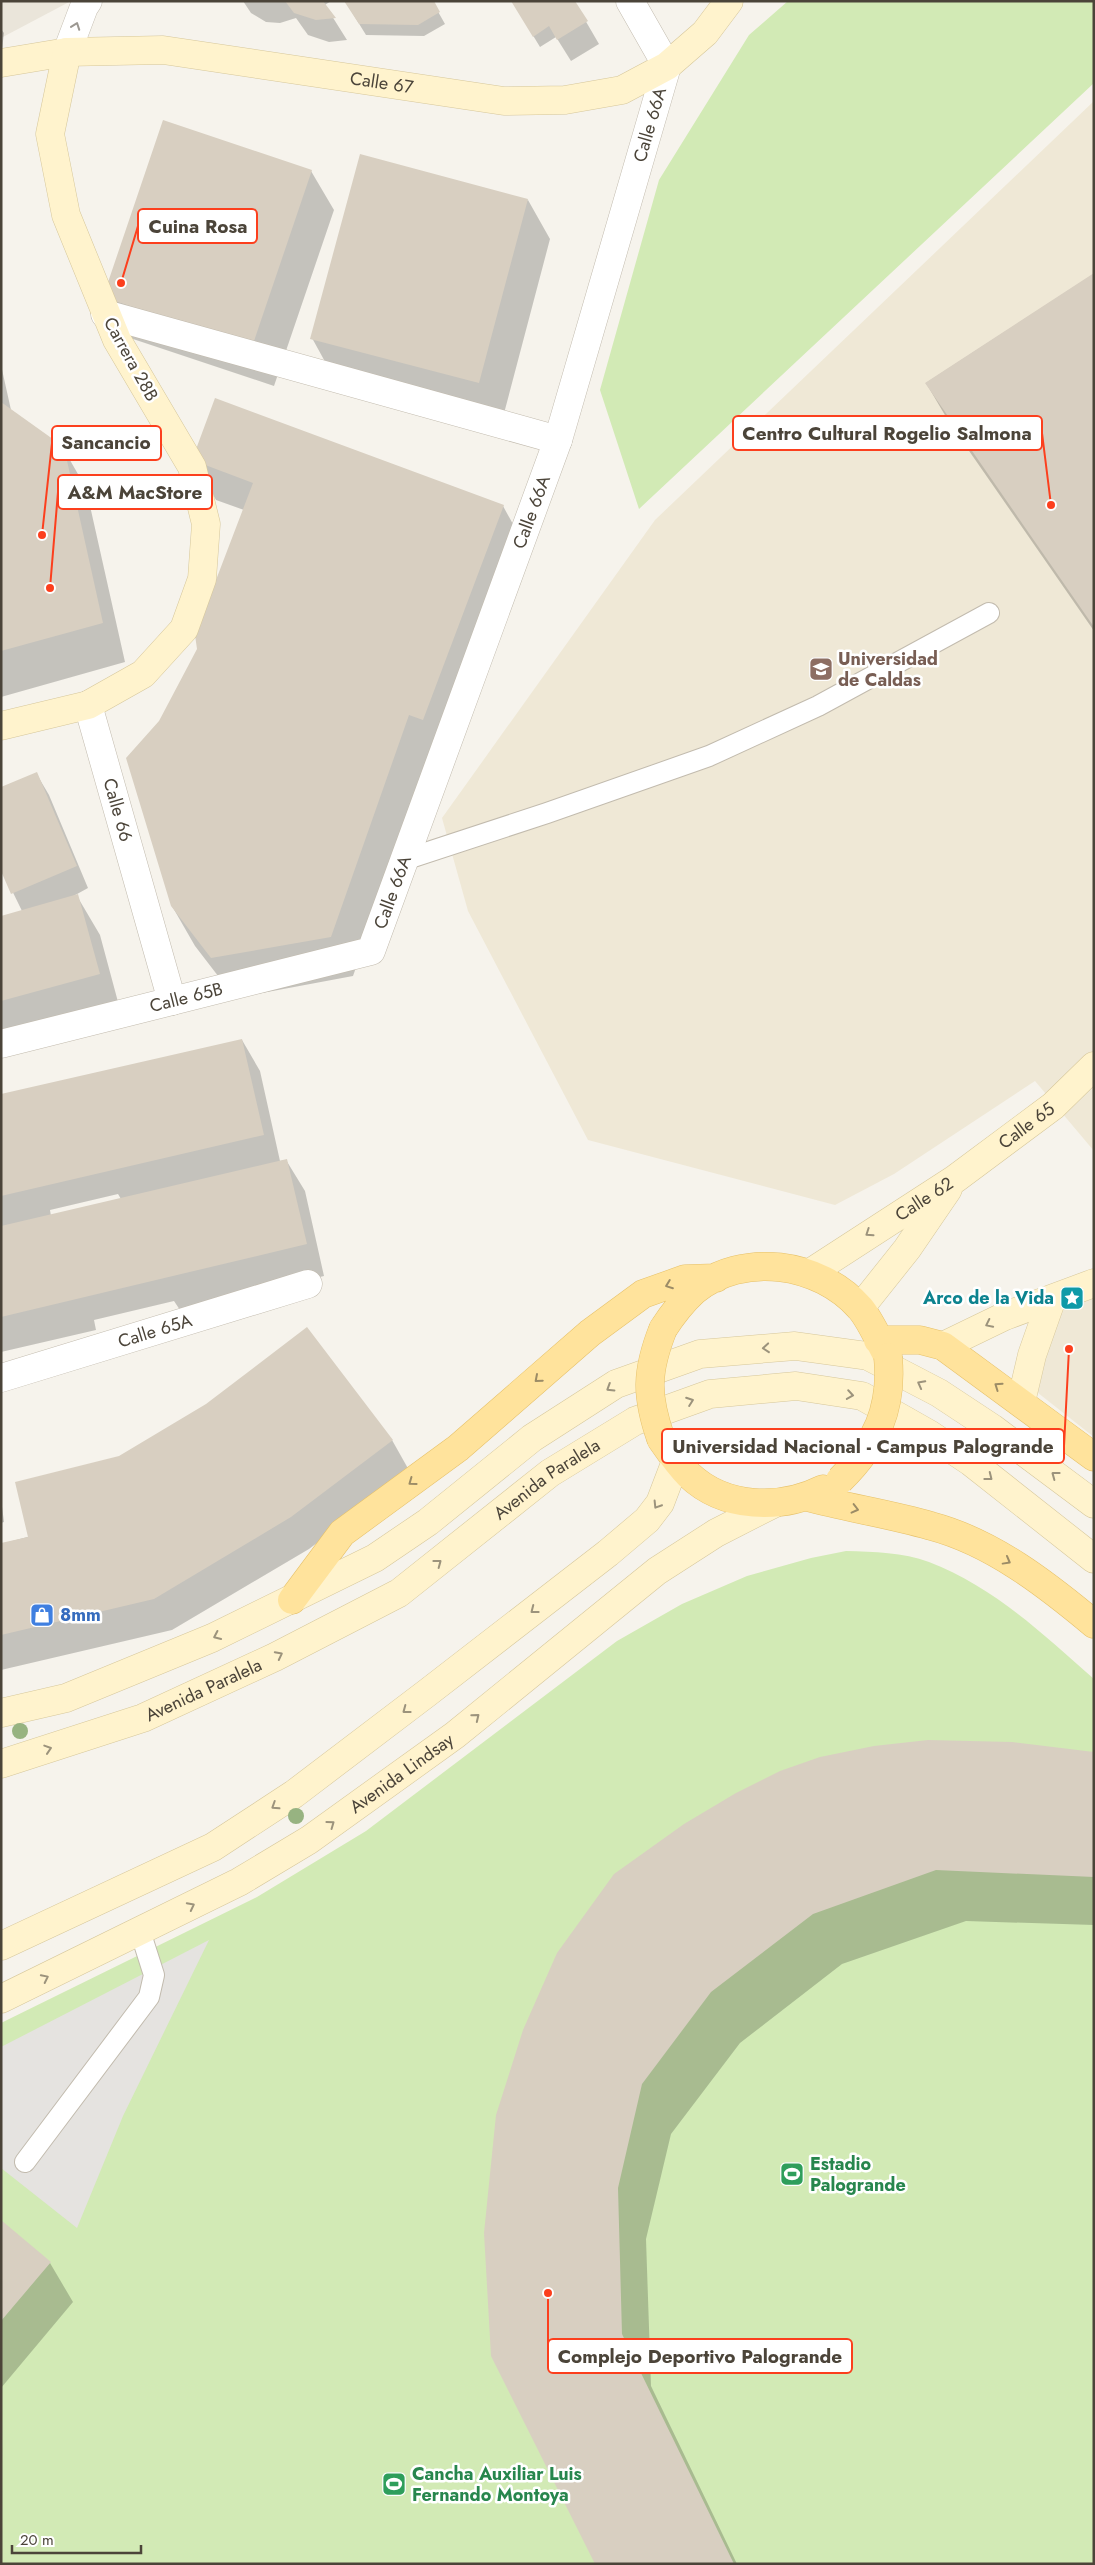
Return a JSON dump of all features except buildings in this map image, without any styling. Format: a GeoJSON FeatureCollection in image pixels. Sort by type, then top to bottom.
{"type":"FeatureCollection","features":[{"type":"Feature","properties":{"kind":"main road","name":"Calle 67"},"geometry":{"type":"LineString","coordinates":[[1,63],[67,52],[163,50],[504,101],[565,100],[622,90],[667,66],[705,33],[729,1]]}},
{"type":"Feature","properties":{"kind":"main road","name":"Carrera 28B"},"geometry":{"type":"LineString","coordinates":[[67,52],[50,134],[66,215],[105,314],[118,340],[192,467],[206,524],[202,579],[184,629],[142,674],[88,705]]}},
{"type":"Feature","properties":{"kind":"main road"},"geometry":{"type":"LineString","coordinates":[[1,726],[88,705]]}},
{"type":"Feature","properties":{"kind":"main road","name":"Calle 65"},"geometry":{"type":"LineString","coordinates":[[955,1179],[1053,1106],[1094,1066]]}},
{"type":"Feature","properties":{"kind":"main road","name":"Calle 62"},"geometry":{"type":"LineString","coordinates":[[810,1274],[955,1179]]}},
{"type":"Feature","properties":{"kind":"main road","name":"Calle 62"},"geometry":{"type":"LineString","coordinates":[[860,1308],[907,1249],[955,1179]]}},
{"type":"Feature","properties":{"kind":"main road"},"geometry":{"type":"LineString","coordinates":[[763,1266],[786,1267],[810,1274],[838,1288],[860,1308],[883,1348],[890,1382],[876,1433],[861,1459],[840,1480],[807,1497],[773,1504],[751,1503],[729,1498],[691,1477],[668,1450],[652,1412],[648,1383],[653,1355],[663,1329],[677,1308],[695,1291],[716,1278],[739,1269],[763,1266]]}},
{"type":"Feature","properties":{"kind":"main road"},"geometry":{"type":"LineString","coordinates":[[292,1600],[342,1533],[458,1448],[590,1333],[643,1294],[685,1279],[716,1278]]}},
{"type":"Feature","properties":{"kind":"main road"},"geometry":{"type":"LineString","coordinates":[[943,1346],[1005,1316],[1050,1301],[1094,1283]]}},
{"type":"Feature","properties":{"kind":"main road"},"geometry":{"type":"LineString","coordinates":[[1021,1402],[1032,1355],[1050,1301]]}},
{"type":"Feature","properties":{"kind":"main road"},"geometry":{"type":"LineString","coordinates":[[883,1348],[920,1340],[943,1346],[1094,1456]]}},
{"type":"Feature","properties":{"kind":"main road"},"geometry":{"type":"LineString","coordinates":[[1,1713],[66,1698],[212,1638],[375,1558],[428,1522],[532,1438],[616,1384],[700,1354],[795,1346],[868,1356],[939,1393],[992,1428],[1094,1504]]}},
{"type":"Feature","properties":{"kind":"main road","name":"Avenida Paralela"},"geometry":{"type":"LineString","coordinates":[[1,1764],[143,1718],[293,1648],[399,1593],[550,1473],[636,1421],[710,1394],[796,1386],[862,1396],[929,1434],[964,1458],[1094,1559]]}},
{"type":"Feature","properties":{"kind":"main road"},"geometry":{"type":"LineString","coordinates":[[1,1946],[213,1847],[294,1794],[451,1675],[608,1553],[647,1520],[660,1503],[668,1450]]}},
{"type":"Feature","properties":{"kind":"main road"},"geometry":{"type":"LineString","coordinates":[[807,1497],[932,1526],[977,1544],[1021,1568],[1094,1624]]}},
{"type":"Feature","properties":{"kind":"main road","name":"Avenida Lindsay"},"geometry":{"type":"LineString","coordinates":[[1,1999],[239,1882],[309,1840],[455,1735],[657,1570],[716,1533],[773,1504]]}},
{"type":"Feature","properties":{"kind":"street"},"geometry":{"type":"LineString","coordinates":[[67,52],[88,1]]}},
{"type":"Feature","properties":{"kind":"street"},"geometry":{"type":"LineString","coordinates":[[630,1],[667,66]]}},
{"type":"Feature","properties":{"kind":"street","name":"Calle 66A"},"geometry":{"type":"LineString","coordinates":[[370,951],[558,440],[667,66]]}},
{"type":"Feature","properties":{"kind":"street"},"geometry":{"type":"LineString","coordinates":[[105,314],[558,440]]}},
{"type":"Feature","properties":{"kind":"street","name":"Calle 66"},"geometry":{"type":"LineString","coordinates":[[88,705],[172,1001]]}},
{"type":"Feature","properties":{"kind":"street","name":"Calle 65B"},"geometry":{"type":"LineString","coordinates":[[1,1044],[370,951]]}},
{"type":"Feature","properties":{"kind":"street","name":"Calle 65A"},"geometry":{"type":"LineString","coordinates":[[1,1378],[308,1284]]}},
{"type":"Feature","properties":{"kind":"lane"},"geometry":{"type":"LineString","coordinates":[[404,860],[548,813],[709,756],[818,706],[989,613]]}},
{"type":"Feature","properties":{"kind":"lane"},"geometry":{"type":"LineString","coordinates":[[25,2162],[149,1997],[154,1975],[140,1931]]}},
{"type":"Feature","properties":{"kind":"shaded area"},"geometry":{"type":"Polygon","coordinates":[[[1,1],[71,1],[1,38],[1,1]]]}},
{"type":"Feature","properties":{"kind":"shaded area","name":"Universidad de Caldas"},"geometry":{"type":"Polygon","coordinates":[[[1094,101],[1094,1151],[1035,1081],[894,1174],[835,1205],[588,1140],[468,911],[442,818],[655,520],[1094,101]]]}},
{"type":"Feature","properties":{"kind":"shaded area"},"geometry":{"type":"Polygon","coordinates":[[[1094,1294],[1094,1437],[1033,1389],[1056,1310],[1094,1294]]]}},
{"type":"Feature","properties":{"kind":"shaded area"},"geometry":{"type":"Polygon","coordinates":[[[209,1940],[123,2116],[77,2228],[1,2168],[1,2047],[209,1940]]]}},
{"type":"Feature","properties":{"kind":"green space"},"geometry":{"type":"Polygon","coordinates":[[[788,1],[1094,1],[1094,83],[639,509],[600,390],[659,180],[749,35],[788,1]]]}},
{"type":"Feature","properties":{"kind":"green space"},"geometry":{"type":"Polygon","coordinates":[[[846,1551],[909,1556],[953,1572],[975,1584],[1017,1613],[1094,1679],[1094,2564],[1,2564],[1,2023],[257,1897],[366,1831],[617,1641],[682,1604],[747,1576],[811,1558],[846,1551]]]}},
{"type":"Feature","properties":{"kind":"place","name":"Cuina Rosa"},"geometry":{"type":"Point","coordinates":[121,283]}},
{"type":"Feature","properties":{"kind":"place","name":"Centro Cultural Rogelio Salmona"},"geometry":{"type":"Point","coordinates":[1051,505]}},
{"type":"Feature","properties":{"kind":"place","name":"Sancancio"},"geometry":{"type":"Point","coordinates":[42,535]}},
{"type":"Feature","properties":{"kind":"place","name":"A&M MacStore"},"geometry":{"type":"Point","coordinates":[50,588]}},
{"type":"Feature","properties":{"kind":"place","name":"Universidad de Caldas"},"geometry":{"type":"Point","coordinates":[821,669]}},
{"type":"Feature","properties":{"kind":"place","name":"Arco de la Vida"},"geometry":{"type":"Point","coordinates":[1072,1298]}},
{"type":"Feature","properties":{"kind":"place","name":"Universidad Nacional - Campus Palogrande"},"geometry":{"type":"Point","coordinates":[1069,1349]}},
{"type":"Feature","properties":{"kind":"place","name":"8mm"},"geometry":{"type":"Point","coordinates":[42,1615]}},
{"type":"Feature","properties":{"kind":"place","name":"Estadio Palogrande"},"geometry":{"type":"Point","coordinates":[792,2174]}},
{"type":"Feature","properties":{"kind":"place","name":"Complejo Deportivo Palogrande"},"geometry":{"type":"Point","coordinates":[548,2293]}},
{"type":"Feature","properties":{"kind":"place","name":"Cancha Auxiliar Luis Fernando Montoya"},"geometry":{"type":"Point","coordinates":[394,2484]}}]}
